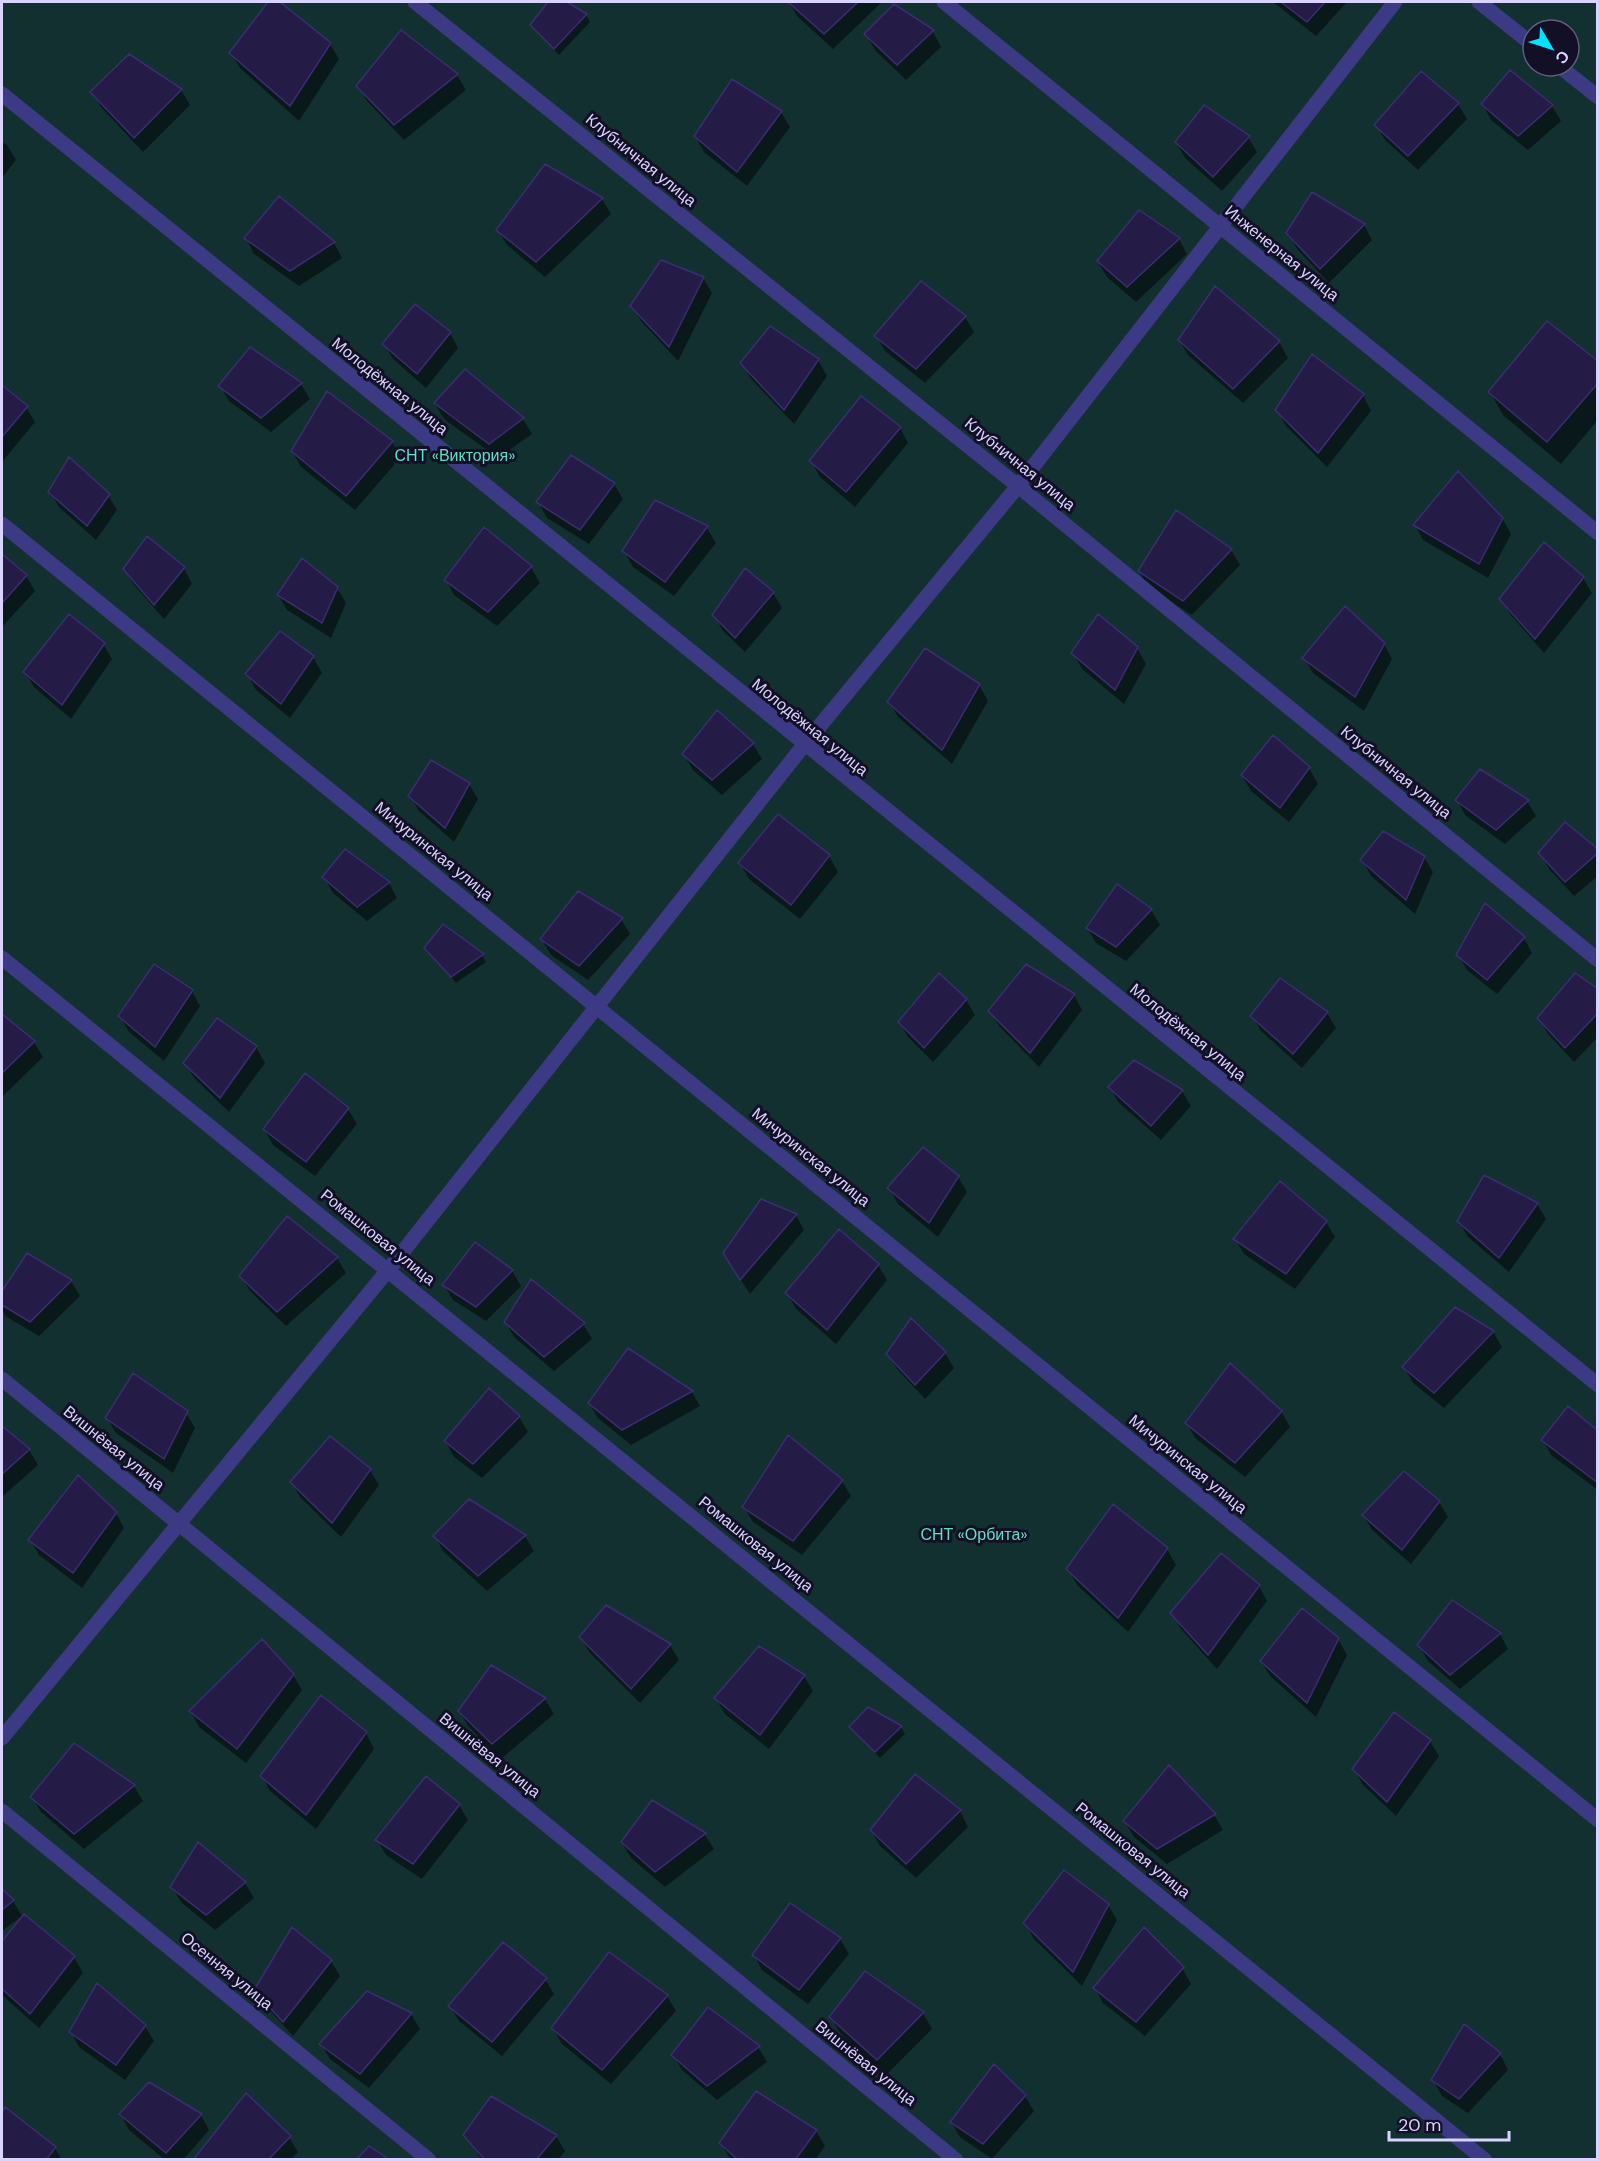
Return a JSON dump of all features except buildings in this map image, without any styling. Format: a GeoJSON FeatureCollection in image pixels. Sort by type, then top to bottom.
{"type":"FeatureCollection","features":[{"type":"Feature","properties":{"kind":"street","name":"Клубничная улица"},"geometry":{"type":"LineString","coordinates":[[415,2],[1018,486],[1598,960]]}},
{"type":"Feature","properties":{"kind":"street","name":"Инженерная улица"},"geometry":{"type":"LineString","coordinates":[[944,2],[1598,533]]}},
{"type":"Feature","properties":{"kind":"street"},"geometry":{"type":"LineString","coordinates":[[2,1738],[177,1523],[389,1269],[804,746],[1018,486],[1395,2]]}},
{"type":"Feature","properties":{"kind":"street"},"geometry":{"type":"LineString","coordinates":[[1479,2],[1521,35]]}},
{"type":"Feature","properties":{"kind":"street"},"geometry":{"type":"LineString","coordinates":[[1574,78],[1598,97]]}},
{"type":"Feature","properties":{"kind":"street","name":"Молодёжная улица"},"geometry":{"type":"LineString","coordinates":[[2,94],[804,746],[1598,1385]]}},
{"type":"Feature","properties":{"kind":"street","name":"Мичуринская улица"},"geometry":{"type":"LineString","coordinates":[[2,524],[1598,1820]]}},
{"type":"Feature","properties":{"kind":"street","name":"Ромашковая улица"},"geometry":{"type":"LineString","coordinates":[[2,958],[389,1269],[1485,2160]]}},
{"type":"Feature","properties":{"kind":"street","name":"Вишнёвая улица"},"geometry":{"type":"LineString","coordinates":[[2,1379],[956,2160]]}},
{"type":"Feature","properties":{"kind":"street","name":"Осенняя улица"},"geometry":{"type":"LineString","coordinates":[[2,1811],[429,2160]]}},
{"type":"Feature","properties":{"kind":"green space","name":"СНТ «Орбита»"},"geometry":{"type":"Polygon","coordinates":[[[2,2],[1597,2],[1597,2159],[2,2160],[2,2]]]}},
{"type":"Feature","properties":{"kind":"park label","name":"СНТ «Виктория»"},"geometry":{"type":"Point","coordinates":[455,455]}}]}
